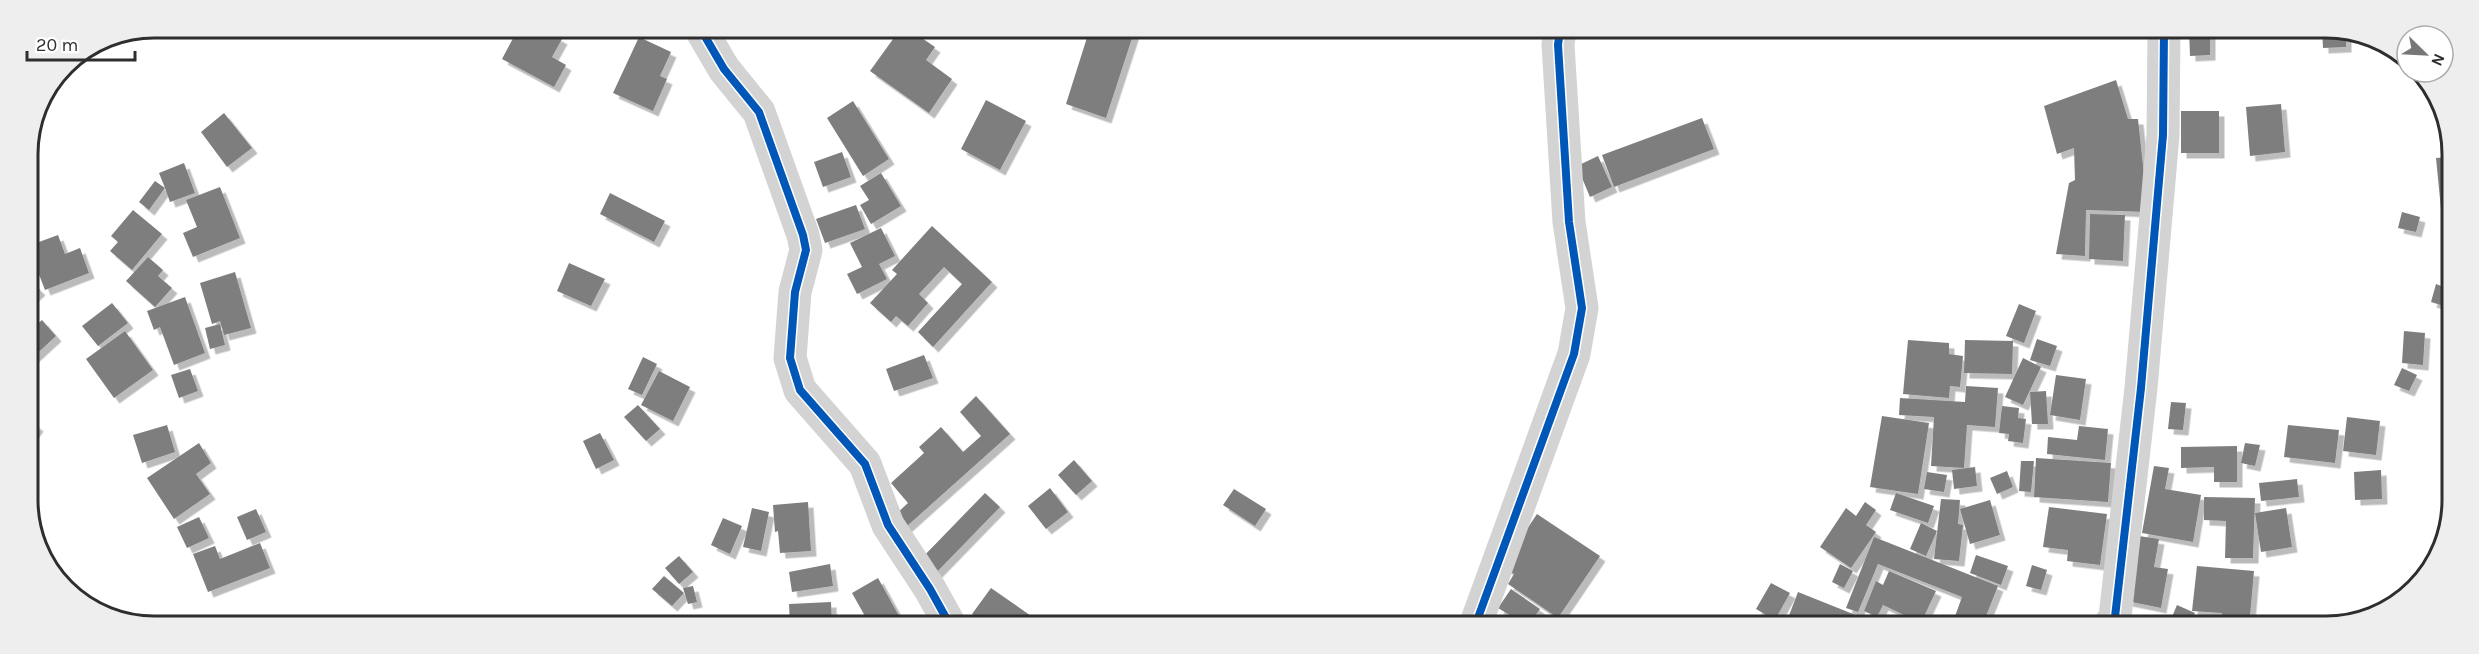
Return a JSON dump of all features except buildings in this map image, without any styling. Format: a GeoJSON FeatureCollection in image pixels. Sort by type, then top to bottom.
{"type":"FeatureCollection","features":[{"type":"Feature","properties":{"kind":"street"},"geometry":{"type":"LineString","coordinates":[[706,38],[724,69],[759,112],[803,235],[806,250],[795,292],[790,358],[800,390],[865,464],[888,525],[945,616]]}},
{"type":"Feature","properties":{"kind":"street"},"geometry":{"type":"LineString","coordinates":[[1479,616],[1574,354],[1582,308],[1569,222],[1559,38]]}},
{"type":"Feature","properties":{"kind":"street"},"geometry":{"type":"LineString","coordinates":[[2122,616],[2163,135],[2164,38]]}},
{"type":"Feature","properties":{"kind":"cycle path"},"geometry":{"type":"LineString","coordinates":[[706,38],[724,69],[759,112],[803,235],[806,250],[795,292],[790,358],[800,390],[865,464],[888,525],[945,616]]}},
{"type":"Feature","properties":{"kind":"cycle path"},"geometry":{"type":"LineString","coordinates":[[1479,616],[1574,354],[1582,308],[1569,222],[1559,38]]}},
{"type":"Feature","properties":{"kind":"cycle path"},"geometry":{"type":"LineString","coordinates":[[2115,616],[2141,388],[2163,135],[2164,38]]}}]}
